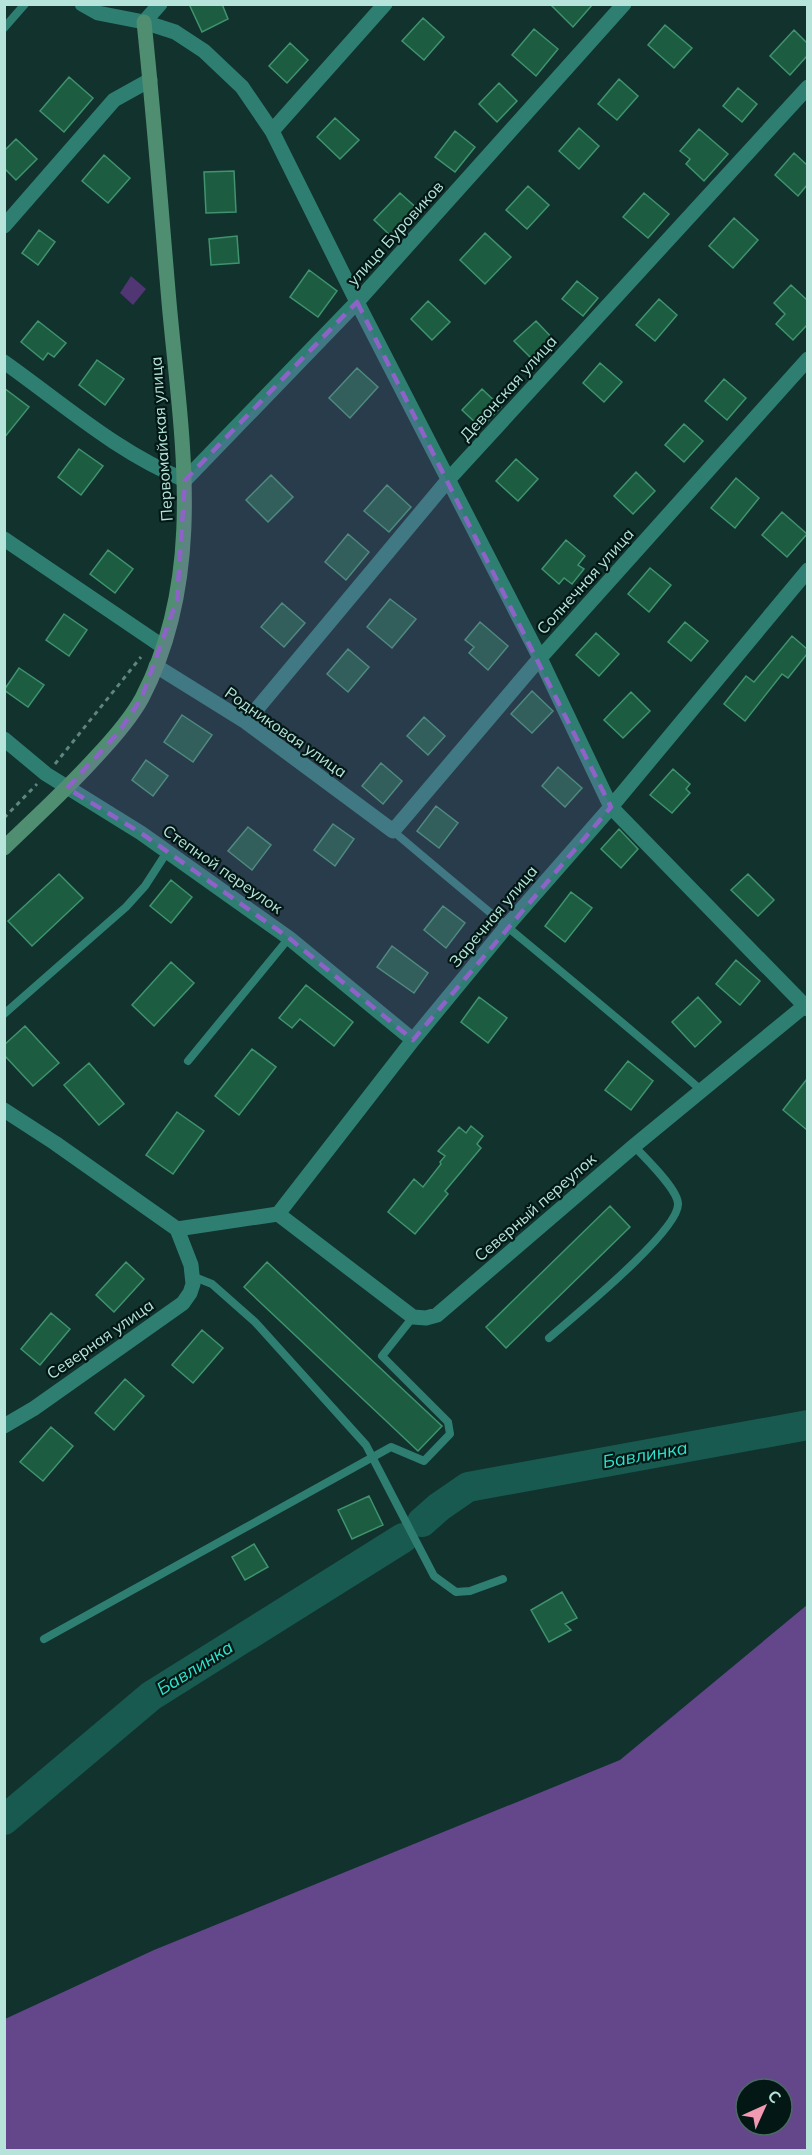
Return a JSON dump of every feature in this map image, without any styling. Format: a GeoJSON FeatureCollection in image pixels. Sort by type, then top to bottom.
{"type":"FeatureCollection","features":[{"type":"Feature","properties":{"kind":"street"},"geometry":{"type":"LineString","coordinates":[[82,4],[98,13],[144,22],[175,32],[204,51],[242,87],[272,130],[357,302],[540,658],[611,807],[807,1006]]}},
{"type":"Feature","properties":{"kind":"street","name":"Первомайская улица"},"geometry":{"type":"LineString","coordinates":[[4,848],[67,788],[118,733],[141,699],[156,666],[158,643],[177,600],[183,558],[185,480],[144,22],[145,4]]}},
{"type":"Feature","properties":{"kind":"street"},"geometry":{"type":"LineString","coordinates":[[144,22],[160,4]]}},
{"type":"Feature","properties":{"kind":"street"},"geometry":{"type":"LineString","coordinates":[[272,130],[386,4]]}},
{"type":"Feature","properties":{"kind":"street","name":"улица Буровиков"},"geometry":{"type":"LineString","coordinates":[[185,480],[357,302],[624,4]]}},
{"type":"Feature","properties":{"kind":"street"},"geometry":{"type":"LineString","coordinates":[[4,226],[114,100],[150,80]]}},
{"type":"Feature","properties":{"kind":"street","name":"Девонская улица"},"geometry":{"type":"LineString","coordinates":[[246,722],[448,480],[807,87]]}},
{"type":"Feature","properties":{"kind":"street","name":"Солнечная улица"},"geometry":{"type":"LineString","coordinates":[[393,831],[540,658],[807,359]]}},
{"type":"Feature","properties":{"kind":"street"},"geometry":{"type":"LineString","coordinates":[[4,362],[125,449],[185,480]]}},
{"type":"Feature","properties":{"kind":"street"},"geometry":{"type":"LineString","coordinates":[[4,539],[158,643]]}},
{"type":"Feature","properties":{"kind":"street","name":"Заречная улица"},"geometry":{"type":"LineString","coordinates":[[278,1214],[413,1040],[506,927],[611,807],[807,570]]}},
{"type":"Feature","properties":{"kind":"street","name":"Родниковая улица"},"geometry":{"type":"LineString","coordinates":[[156,666],[246,722],[393,831]]}},
{"type":"Feature","properties":{"kind":"street","name":"Степной переулок"},"geometry":{"type":"LineString","coordinates":[[4,739],[46,774],[141,833],[289,938],[413,1040]]}},
{"type":"Feature","properties":{"kind":"street","name":"Северный переулок"},"geometry":{"type":"LineString","coordinates":[[413,1317],[426,1318],[437,1315],[701,1090],[807,1006]]}},
{"type":"Feature","properties":{"kind":"street"},"geometry":{"type":"LineString","coordinates":[[4,1110],[177,1229],[191,1271]]}},
{"type":"Feature","properties":{"kind":"street"},"geometry":{"type":"LineString","coordinates":[[177,1229],[278,1214],[413,1317]]}},
{"type":"Feature","properties":{"kind":"street","name":"Северная улица"},"geometry":{"type":"LineString","coordinates":[[4,1426],[33,1409],[183,1303],[193,1284],[191,1271]]}},
{"type":"Feature","properties":{"kind":"lane"},"geometry":{"type":"LineString","coordinates":[[4,27],[25,4]]}},
{"type":"Feature","properties":{"kind":"lane"},"geometry":{"type":"LineString","coordinates":[[393,831],[701,1090]]}},
{"type":"Feature","properties":{"kind":"lane"},"geometry":{"type":"LineString","coordinates":[[4,1014],[126,907],[145,886],[167,852]]}},
{"type":"Feature","properties":{"kind":"lane"},"geometry":{"type":"LineString","coordinates":[[189,1061],[289,938]]}},
{"type":"Feature","properties":{"kind":"lane"},"geometry":{"type":"LineString","coordinates":[[549,1338],[643,1253],[675,1216],[678,1203],[675,1192],[634,1146]]}},
{"type":"Feature","properties":{"kind":"lane"},"geometry":{"type":"LineString","coordinates":[[191,1271],[212,1284],[255,1322],[366,1445],[434,1576],[456,1592],[470,1591],[503,1579]]}},
{"type":"Feature","properties":{"kind":"lane"},"geometry":{"type":"LineString","coordinates":[[44,1639],[391,1447],[424,1461],[450,1434],[448,1422],[382,1356],[413,1317]]}},
{"type":"Feature","properties":{"kind":"path"},"geometry":{"type":"LineString","coordinates":[[4,818],[46,774],[158,643]]}},
{"type":"Feature","properties":{"kind":"highlighted area"},"geometry":{"type":"Polygon","coordinates":[[[357,302],[611,807],[413,1040],[289,938],[141,833],[67,788],[118,733],[141,699],[177,600],[185,480],[357,302]]]}},
{"type":"Feature","properties":{"kind":"shaded area"},"geometry":{"type":"Polygon","coordinates":[[[131,276],[146,289],[133,305],[120,293],[131,276]]]}},
{"type":"Feature","properties":{"kind":"shaded area"},"geometry":{"type":"Polygon","coordinates":[[[807,1605],[807,2150],[5,2150],[5,2019],[154,1950],[620,1760],[807,1605]]]}},
{"type":"Feature","properties":{"kind":"building"},"geometry":{"type":"Polygon","coordinates":[[[189,4],[222,4],[228,19],[202,32],[189,4]]]}},
{"type":"Feature","properties":{"kind":"building"},"geometry":{"type":"Polygon","coordinates":[[[550,4],[593,4],[573,27],[550,4]]]}},
{"type":"Feature","properties":{"kind":"building"},"geometry":{"type":"Polygon","coordinates":[[[423,18],[444,37],[424,60],[402,41],[423,18]]]}},
{"type":"Feature","properties":{"kind":"building"},"geometry":{"type":"Polygon","coordinates":[[[665,25],[692,48],[674,68],[648,45],[665,25]]]}},
{"type":"Feature","properties":{"kind":"building"},"geometry":{"type":"Polygon","coordinates":[[[534,29],[558,49],[536,76],[512,55],[534,29]]]}},
{"type":"Feature","properties":{"kind":"building"},"geometry":{"type":"Polygon","coordinates":[[[794,30],[807,43],[807,56],[790,75],[770,56],[794,30]]]}},
{"type":"Feature","properties":{"kind":"building"},"geometry":{"type":"Polygon","coordinates":[[[290,43],[308,60],[287,83],[269,66],[290,43]]]}},
{"type":"Feature","properties":{"kind":"building"},"geometry":{"type":"Polygon","coordinates":[[[69,77],[93,98],[64,132],[40,111],[69,77]]]}},
{"type":"Feature","properties":{"kind":"building"},"geometry":{"type":"Polygon","coordinates":[[[619,79],[638,96],[617,120],[598,104],[619,79]]]}},
{"type":"Feature","properties":{"kind":"building"},"geometry":{"type":"Polygon","coordinates":[[[499,83],[517,101],[497,122],[479,104],[499,83]]]}},
{"type":"Feature","properties":{"kind":"building"},"geometry":{"type":"Polygon","coordinates":[[[738,88],[757,104],[742,122],[723,106],[738,88]]]}},
{"type":"Feature","properties":{"kind":"building"},"geometry":{"type":"Polygon","coordinates":[[[335,118],[359,140],[340,159],[317,137],[335,118]]]}},
{"type":"Feature","properties":{"kind":"building"},"geometry":{"type":"Polygon","coordinates":[[[579,128],[599,146],[579,169],[559,151],[579,128]]]}},
{"type":"Feature","properties":{"kind":"building"},"geometry":{"type":"Polygon","coordinates":[[[699,129],[728,154],[704,181],[686,164],[690,159],[680,151],[699,129]]]}},
{"type":"Feature","properties":{"kind":"building"},"geometry":{"type":"Polygon","coordinates":[[[455,131],[475,147],[455,172],[435,157],[455,131]]]}},
{"type":"Feature","properties":{"kind":"building"},"geometry":{"type":"Polygon","coordinates":[[[16,139],[37,159],[16,180],[4,168],[4,151],[16,139]]]}},
{"type":"Feature","properties":{"kind":"building"},"geometry":{"type":"Polygon","coordinates":[[[794,153],[807,165],[807,185],[798,196],[775,175],[794,153]]]}},
{"type":"Feature","properties":{"kind":"building"},"geometry":{"type":"Polygon","coordinates":[[[104,155],[130,178],[108,203],[82,181],[104,155]]]}},
{"type":"Feature","properties":{"kind":"building"},"geometry":{"type":"Polygon","coordinates":[[[234,171],[236,212],[206,213],[204,172],[234,171]]]}},
{"type":"Feature","properties":{"kind":"building"},"geometry":{"type":"Polygon","coordinates":[[[528,186],[549,205],[527,229],[506,210],[528,186]]]}},
{"type":"Feature","properties":{"kind":"building"},"geometry":{"type":"Polygon","coordinates":[[[400,193],[421,212],[395,240],[374,220],[400,193]]]}},
{"type":"Feature","properties":{"kind":"building"},"geometry":{"type":"Polygon","coordinates":[[[644,193],[669,214],[648,238],[623,217],[644,193]]]}},
{"type":"Feature","properties":{"kind":"building"},"geometry":{"type":"Polygon","coordinates":[[[734,218],[758,240],[733,268],[709,246],[734,218]]]}},
{"type":"Feature","properties":{"kind":"building"},"geometry":{"type":"Polygon","coordinates":[[[39,230],[55,242],[38,265],[22,253],[39,230]]]}},
{"type":"Feature","properties":{"kind":"building"},"geometry":{"type":"Polygon","coordinates":[[[485,233],[511,257],[485,284],[460,260],[485,233]]]}},
{"type":"Feature","properties":{"kind":"building"},"geometry":{"type":"Polygon","coordinates":[[[237,236],[239,263],[211,265],[209,239],[237,236]]]}},
{"type":"Feature","properties":{"kind":"building"},"geometry":{"type":"Polygon","coordinates":[[[309,270],[337,291],[318,317],[290,297],[309,270]]]}},
{"type":"Feature","properties":{"kind":"building"},"geometry":{"type":"Polygon","coordinates":[[[577,281],[598,298],[583,316],[562,299],[577,281]]]}},
{"type":"Feature","properties":{"kind":"building"},"geometry":{"type":"Polygon","coordinates":[[[791,285],[807,300],[807,325],[793,340],[776,324],[785,314],[774,303],[791,285]]]}},
{"type":"Feature","properties":{"kind":"building"},"geometry":{"type":"Polygon","coordinates":[[[659,299],[677,315],[655,341],[636,325],[659,299]]]}},
{"type":"Feature","properties":{"kind":"building"},"geometry":{"type":"Polygon","coordinates":[[[428,301],[450,322],[432,340],[411,319],[428,301]]]}},
{"type":"Feature","properties":{"kind":"building"},"geometry":{"type":"Polygon","coordinates":[[[38,321],[66,343],[54,357],[48,353],[43,360],[21,342],[38,321]]]}},
{"type":"Feature","properties":{"kind":"building"},"geometry":{"type":"Polygon","coordinates":[[[536,321],[556,342],[535,362],[514,341],[536,321]]]}},
{"type":"Feature","properties":{"kind":"building"},"geometry":{"type":"Polygon","coordinates":[[[97,360],[124,379],[105,405],[79,385],[97,360]]]}},
{"type":"Feature","properties":{"kind":"building"},"geometry":{"type":"Polygon","coordinates":[[[600,363],[622,382],[604,402],[583,383],[600,363]]]}},
{"type":"Feature","properties":{"kind":"building"},"geometry":{"type":"Polygon","coordinates":[[[357,368],[378,387],[350,418],[329,398],[357,368]]]}},
{"type":"Feature","properties":{"kind":"building"},"geometry":{"type":"Polygon","coordinates":[[[724,379],[746,398],[727,420],[705,401],[724,379]]]}},
{"type":"Feature","properties":{"kind":"building"},"geometry":{"type":"Polygon","coordinates":[[[4,388],[29,407],[4,438],[4,388]]]}},
{"type":"Feature","properties":{"kind":"building"},"geometry":{"type":"Polygon","coordinates":[[[482,389],[501,407],[481,428],[462,410],[482,389]]]}},
{"type":"Feature","properties":{"kind":"building"},"geometry":{"type":"Polygon","coordinates":[[[684,424],[703,441],[684,462],[665,445],[684,424]]]}},
{"type":"Feature","properties":{"kind":"building"},"geometry":{"type":"Polygon","coordinates":[[[79,449],[103,466],[81,495],[58,477],[79,449]]]}},
{"type":"Feature","properties":{"kind":"building"},"geometry":{"type":"Polygon","coordinates":[[[516,459],[538,479],[518,501],[496,481],[516,459]]]}},
{"type":"Feature","properties":{"kind":"building"},"geometry":{"type":"Polygon","coordinates":[[[636,472],[655,491],[633,514],[614,496],[636,472]]]}},
{"type":"Feature","properties":{"kind":"building"},"geometry":{"type":"Polygon","coordinates":[[[271,475],[293,497],[268,522],[246,500],[271,475]]]}},
{"type":"Feature","properties":{"kind":"building"},"geometry":{"type":"Polygon","coordinates":[[[736,478],[759,498],[735,528],[711,508],[736,478]]]}},
{"type":"Feature","properties":{"kind":"building"},"geometry":{"type":"Polygon","coordinates":[[[387,485],[411,507],[389,532],[364,511],[387,485]]]}},
{"type":"Feature","properties":{"kind":"building"},"geometry":{"type":"Polygon","coordinates":[[[782,512],[807,534],[787,557],[762,535],[782,512]]]}},
{"type":"Feature","properties":{"kind":"building"},"geometry":{"type":"Polygon","coordinates":[[[348,534],[369,552],[346,580],[325,562],[348,534]]]}},
{"type":"Feature","properties":{"kind":"building"},"geometry":{"type":"Polygon","coordinates":[[[566,540],[585,556],[578,565],[584,569],[572,584],[564,578],[559,584],[542,569],[566,540]]]}},
{"type":"Feature","properties":{"kind":"building"},"geometry":{"type":"Polygon","coordinates":[[[108,550],[133,569],[115,593],[90,574],[108,550]]]}},
{"type":"Feature","properties":{"kind":"building"},"geometry":{"type":"Polygon","coordinates":[[[650,568],[671,585],[649,612],[628,594],[650,568]]]}},
{"type":"Feature","properties":{"kind":"building"},"geometry":{"type":"Polygon","coordinates":[[[390,599],[416,619],[392,648],[367,627],[390,599]]]}},
{"type":"Feature","properties":{"kind":"building"},"geometry":{"type":"Polygon","coordinates":[[[282,603],[305,623],[284,647],[261,627],[282,603]]]}},
{"type":"Feature","properties":{"kind":"building"},"geometry":{"type":"Polygon","coordinates":[[[64,614],[87,630],[69,656],[46,640],[64,614]]]}},
{"type":"Feature","properties":{"kind":"building"},"geometry":{"type":"Polygon","coordinates":[[[480,622],[508,646],[488,670],[469,653],[474,647],[465,640],[480,622]]]}},
{"type":"Feature","properties":{"kind":"building"},"geometry":{"type":"Polygon","coordinates":[[[685,622],[708,641],[691,661],[668,642],[685,622]]]}},
{"type":"Feature","properties":{"kind":"building"},"geometry":{"type":"Polygon","coordinates":[[[596,633],[619,654],[599,676],[576,655],[596,633]]]}},
{"type":"Feature","properties":{"kind":"building"},"geometry":{"type":"Polygon","coordinates":[[[792,636],[807,649],[807,654],[788,678],[782,674],[745,721],[724,704],[746,676],[754,682],[792,636]]]}},
{"type":"Feature","properties":{"kind":"building"},"geometry":{"type":"Polygon","coordinates":[[[348,649],[369,667],[348,692],[327,674],[348,649]]]}},
{"type":"Feature","properties":{"kind":"building"},"geometry":{"type":"Polygon","coordinates":[[[19,668],[44,685],[28,707],[4,690],[19,668]]]}},
{"type":"Feature","properties":{"kind":"building"},"geometry":{"type":"Polygon","coordinates":[[[532,691],[553,711],[532,733],[511,714],[532,691]]]}},
{"type":"Feature","properties":{"kind":"building"},"geometry":{"type":"Polygon","coordinates":[[[631,692],[650,711],[623,738],[604,720],[631,692]]]}},
{"type":"Feature","properties":{"kind":"building"},"geometry":{"type":"Polygon","coordinates":[[[182,715],[212,735],[193,762],[164,742],[182,715]]]}},
{"type":"Feature","properties":{"kind":"building"},"geometry":{"type":"Polygon","coordinates":[[[424,717],[445,736],[428,755],[407,736],[424,717]]]}},
{"type":"Feature","properties":{"kind":"building"},"geometry":{"type":"Polygon","coordinates":[[[146,760],[168,776],[153,796],[132,780],[146,760]]]}},
{"type":"Feature","properties":{"kind":"building"},"geometry":{"type":"Polygon","coordinates":[[[381,763],[402,781],[383,804],[362,786],[381,763]]]}},
{"type":"Feature","properties":{"kind":"building"},"geometry":{"type":"Polygon","coordinates":[[[558,767],[582,788],[565,807],[542,786],[558,767]]]}},
{"type":"Feature","properties":{"kind":"building"},"geometry":{"type":"Polygon","coordinates":[[[673,769],[690,784],[686,789],[690,793],[672,813],[650,795],[673,769]]]}},
{"type":"Feature","properties":{"kind":"building"},"geometry":{"type":"Polygon","coordinates":[[[436,806],[458,823],[439,848],[417,831],[436,806]]]}},
{"type":"Feature","properties":{"kind":"building"},"geometry":{"type":"Polygon","coordinates":[[[333,824],[354,839],[335,866],[314,850],[333,824]]]}},
{"type":"Feature","properties":{"kind":"building"},"geometry":{"type":"Polygon","coordinates":[[[248,827],[271,845],[252,870],[228,851],[248,827]]]}},
{"type":"Feature","properties":{"kind":"building"},"geometry":{"type":"Polygon","coordinates":[[[619,829],[638,849],[621,868],[601,849],[619,829]]]}},
{"type":"Feature","properties":{"kind":"building"},"geometry":{"type":"Polygon","coordinates":[[[59,874],[83,898],[32,946],[8,921],[59,874]]]}},
{"type":"Feature","properties":{"kind":"building"},"geometry":{"type":"Polygon","coordinates":[[[748,874],[774,900],[758,916],[731,890],[748,874]]]}},
{"type":"Feature","properties":{"kind":"building"},"geometry":{"type":"Polygon","coordinates":[[[171,880],[192,897],[171,923],[150,906],[171,880]]]}},
{"type":"Feature","properties":{"kind":"building"},"geometry":{"type":"Polygon","coordinates":[[[571,892],[592,908],[565,942],[545,926],[571,892]]]}},
{"type":"Feature","properties":{"kind":"building"},"geometry":{"type":"Polygon","coordinates":[[[443,906],[465,923],[446,948],[424,930],[443,906]]]}},
{"type":"Feature","properties":{"kind":"building"},"geometry":{"type":"Polygon","coordinates":[[[392,946],[428,973],[414,993],[377,967],[392,946]]]}},
{"type":"Feature","properties":{"kind":"building"},"geometry":{"type":"Polygon","coordinates":[[[736,960],[760,981],[740,1005],[716,984],[736,960]]]}},
{"type":"Feature","properties":{"kind":"building"},"geometry":{"type":"Polygon","coordinates":[[[171,962],[194,983],[154,1026],[132,1005],[171,962]]]}},
{"type":"Feature","properties":{"kind":"building"},"geometry":{"type":"Polygon","coordinates":[[[306,985],[353,1022],[334,1046],[300,1019],[292,1028],[279,1018],[306,985]]]}},
{"type":"Feature","properties":{"kind":"building"},"geometry":{"type":"Polygon","coordinates":[[[479,997],[507,1018],[488,1043],[461,1022],[479,997]]]}},
{"type":"Feature","properties":{"kind":"building"},"geometry":{"type":"Polygon","coordinates":[[[698,997],[721,1022],[695,1047],[672,1022],[698,997]]]}},
{"type":"Feature","properties":{"kind":"building"},"geometry":{"type":"Polygon","coordinates":[[[25,1026],[59,1063],[33,1086],[4,1055],[4,1045],[25,1026]]]}},
{"type":"Feature","properties":{"kind":"building"},"geometry":{"type":"Polygon","coordinates":[[[252,1049],[276,1067],[239,1115],[215,1096],[252,1049]]]}},
{"type":"Feature","properties":{"kind":"building"},"geometry":{"type":"Polygon","coordinates":[[[628,1061],[653,1081],[631,1110],[605,1090],[628,1061]]]}},
{"type":"Feature","properties":{"kind":"building"},"geometry":{"type":"Polygon","coordinates":[[[89,1063],[124,1104],[99,1125],[64,1085],[89,1063]]]}},
{"type":"Feature","properties":{"kind":"building"},"geometry":{"type":"Polygon","coordinates":[[[807,1079],[807,1130],[783,1110],[807,1079]]]}},
{"type":"Feature","properties":{"kind":"building"},"geometry":{"type":"Polygon","coordinates":[[[177,1112],[204,1131],[173,1174],[146,1155],[177,1112]]]}},
{"type":"Feature","properties":{"kind":"building"},"geometry":{"type":"Polygon","coordinates":[[[471,1126],[483,1136],[477,1144],[481,1148],[445,1191],[448,1194],[415,1234],[388,1212],[414,1179],[423,1187],[445,1156],[438,1151],[459,1127],[466,1133],[471,1126]]]}},
{"type":"Feature","properties":{"kind":"building"},"geometry":{"type":"Polygon","coordinates":[[[610,1206],[630,1227],[506,1348],[486,1327],[610,1206]]]}},
{"type":"Feature","properties":{"kind":"building"},"geometry":{"type":"Polygon","coordinates":[[[126,1262],[144,1279],[114,1312],[96,1295],[126,1262]]]}},
{"type":"Feature","properties":{"kind":"building"},"geometry":{"type":"Polygon","coordinates":[[[267,1262],[442,1426],[418,1451],[244,1287],[267,1262]]]}},
{"type":"Feature","properties":{"kind":"building"},"geometry":{"type":"Polygon","coordinates":[[[51,1313],[70,1329],[40,1365],[21,1349],[51,1313]]]}},
{"type":"Feature","properties":{"kind":"building"},"geometry":{"type":"Polygon","coordinates":[[[202,1330],[223,1348],[193,1383],[172,1365],[202,1330]]]}},
{"type":"Feature","properties":{"kind":"building"},"geometry":{"type":"Polygon","coordinates":[[[125,1379],[144,1396],[114,1430],[95,1413],[125,1379]]]}},
{"type":"Feature","properties":{"kind":"building"},"geometry":{"type":"Polygon","coordinates":[[[51,1427],[73,1446],[43,1481],[20,1462],[51,1427]]]}},
{"type":"Feature","properties":{"kind":"building"},"geometry":{"type":"Polygon","coordinates":[[[369,1496],[383,1525],[352,1539],[338,1510],[369,1496]]]}},
{"type":"Feature","properties":{"kind":"building"},"geometry":{"type":"Polygon","coordinates":[[[254,1544],[268,1567],[245,1580],[232,1557],[254,1544]]]}},
{"type":"Feature","properties":{"kind":"building"},"geometry":{"type":"Polygon","coordinates":[[[562,1592],[577,1618],[565,1624],[571,1630],[549,1642],[531,1610],[562,1592]]]}},
{"type":"Feature","properties":{"kind":"waterway","name":"Бавлинка"},"geometry":{"type":"LineString","coordinates":[[422,1522],[468,1487],[808,1425]]}},
{"type":"Feature","properties":{"kind":"waterway","name":"Бавлинка"},"geometry":{"type":"LineString","coordinates":[[4,1820],[151,1696],[403,1538]]}}]}
